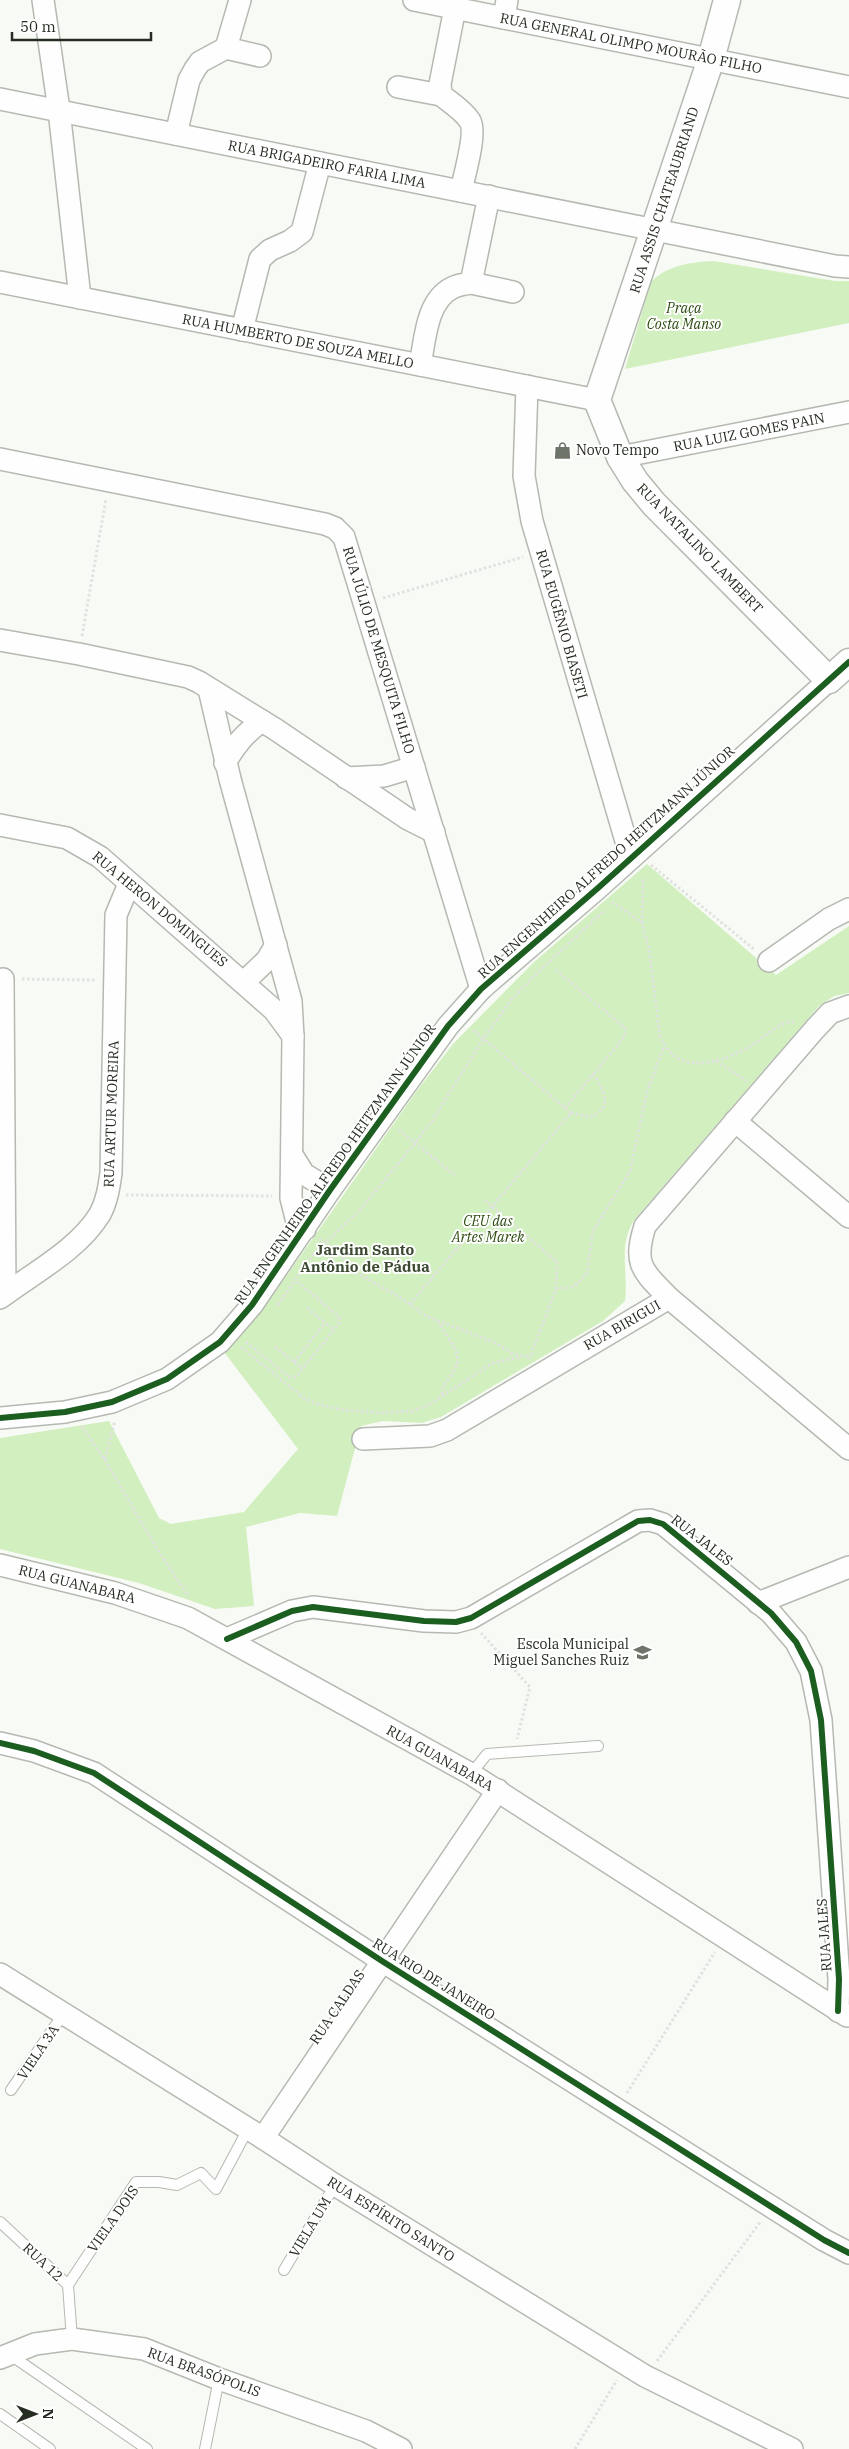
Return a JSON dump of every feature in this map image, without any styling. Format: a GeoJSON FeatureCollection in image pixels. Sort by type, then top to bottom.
{"type":"FeatureCollection","features":[{"type":"Feature","properties":{"kind":"street"},"geometry":{"type":"LineString","coordinates":[[43,0],[80,298]]}},
{"type":"Feature","properties":{"kind":"street"},"geometry":{"type":"LineString","coordinates":[[226,48],[240,0]]}},
{"type":"Feature","properties":{"kind":"street","name":"RUA GENERAL OLIMPO MOURÃO FILHO"},"geometry":{"type":"LineString","coordinates":[[414,0],[455,8],[506,9],[711,59],[849,87]]}},
{"type":"Feature","properties":{"kind":"street","name":"RUA ASSIS CHATEAUBRIAND"},"geometry":{"type":"LineString","coordinates":[[597,400],[711,59],[727,0]]}},
{"type":"Feature","properties":{"kind":"street"},"geometry":{"type":"LineString","coordinates":[[440,95],[440,84],[455,8]]}},
{"type":"Feature","properties":{"kind":"street"},"geometry":{"type":"LineString","coordinates":[[176,134],[189,80],[200,62],[226,48],[260,56]]}},
{"type":"Feature","properties":{"kind":"street"},"geometry":{"type":"LineString","coordinates":[[398,87],[440,95],[464,113],[471,123],[472,133],[461,191]]}},
{"type":"Feature","properties":{"kind":"street","name":"RUA BRIGADEIRO FARIA LIMA"},"geometry":{"type":"LineString","coordinates":[[0,99],[835,266],[849,267]]}},
{"type":"Feature","properties":{"kind":"street"},"geometry":{"type":"LineString","coordinates":[[242,330],[260,260],[270,250],[290,241],[302,232],[320,162]]}},
{"type":"Feature","properties":{"kind":"street"},"geometry":{"type":"LineString","coordinates":[[471,283],[489,196]]}},
{"type":"Feature","properties":{"kind":"street","name":"RUA HUMBERTO DE SOUZA MELLO"},"geometry":{"type":"LineString","coordinates":[[0,282],[597,400]]}},
{"type":"Feature","properties":{"kind":"street"},"geometry":{"type":"LineString","coordinates":[[420,365],[430,315],[439,299],[451,288],[471,283],[513,292]]}},
{"type":"Feature","properties":{"kind":"street","name":"RUA EUGÊNIO BIASETI"},"geometry":{"type":"LineString","coordinates":[[527,386],[524,476],[529,506],[540,552],[640,861]]}},
{"type":"Feature","properties":{"kind":"street","name":"RUA NATALINO LAMBERT"},"geometry":{"type":"LineString","coordinates":[[597,400],[620,457],[635,481],[654,504],[829,680]]}},
{"type":"Feature","properties":{"kind":"street","name":"RUA LUIZ GOMES PAIN"},"geometry":{"type":"LineString","coordinates":[[620,457],[849,412]]}},
{"type":"Feature","properties":{"kind":"street","name":"RUA JÚLIO DE MESQUITA FILHO"},"geometry":{"type":"LineString","coordinates":[[0,460],[325,524],[335,528],[344,537],[349,547],[366,603],[481,989]]}},
{"type":"Feature","properties":{"kind":"street"},"geometry":{"type":"LineString","coordinates":[[0,640],[79,654],[188,677],[262,721],[408,819],[434,832]]}},
{"type":"Feature","properties":{"kind":"street","name":"RUA ENGENHEIRO ALFREDO HEITZMANN JÚNIOR"},"geometry":{"type":"LineString","coordinates":[[0,1418],[70,1411],[121,1399],[167,1379],[220,1342],[252,1305],[330,1190],[457,1016],[481,989],[640,861],[849,662]]}},
{"type":"Feature","properties":{"kind":"street"},"geometry":{"type":"LineString","coordinates":[[208,689],[226,763],[291,1001],[293,1037],[291,1196],[292,1209],[296,1218],[305,1228]]}},
{"type":"Feature","properties":{"kind":"street"},"geometry":{"type":"LineString","coordinates":[[226,763],[237,743],[248,730],[262,721]]}},
{"type":"Feature","properties":{"kind":"street"},"geometry":{"type":"LineString","coordinates":[[346,778],[378,777],[414,767]]}},
{"type":"Feature","properties":{"kind":"street","name":"RUA HERON DOMINGUES"},"geometry":{"type":"LineString","coordinates":[[0,826],[67,838],[100,856],[129,884],[244,982],[279,1016],[293,1037]]}},
{"type":"Feature","properties":{"kind":"street","name":"RUA ARTUR MOREIRA"},"geometry":{"type":"LineString","coordinates":[[3,1296],[86,1232],[100,1213],[108,1194],[111,1173],[116,915],[120,900],[129,884]]}},
{"type":"Feature","properties":{"kind":"street"},"geometry":{"type":"LineString","coordinates":[[768,961],[829,919],[849,909]]}},
{"type":"Feature","properties":{"kind":"street"},"geometry":{"type":"LineString","coordinates":[[244,982],[268,960],[276,945]]}},
{"type":"Feature","properties":{"kind":"street"},"geometry":{"type":"LineString","coordinates":[[3,979],[3,1296]]}},
{"type":"Feature","properties":{"kind":"street","name":"RUA BIRIGUI"},"geometry":{"type":"LineString","coordinates":[[363,1439],[430,1436],[447,1430],[533,1366],[669,1298],[650,1279],[640,1264],[638,1251],[644,1226],[814,1029],[830,1013],[849,1006]]}},
{"type":"Feature","properties":{"kind":"street"},"geometry":{"type":"LineString","coordinates":[[735,1121],[849,1217]]}},
{"type":"Feature","properties":{"kind":"street"},"geometry":{"type":"LineString","coordinates":[[292,1156],[304,1174],[330,1190]]}},
{"type":"Feature","properties":{"kind":"street"},"geometry":{"type":"LineString","coordinates":[[669,1298],[849,1449]]}},
{"type":"Feature","properties":{"kind":"street","name":"RUA JALES"},"geometry":{"type":"LineString","coordinates":[[227,1639],[292,1611],[313,1606],[424,1621],[456,1622],[471,1618],[638,1521],[650,1520],[663,1524],[676,1532],[758,1603],[796,1642],[811,1671],[821,1720],[839,1978],[844,2014]]}},
{"type":"Feature","properties":{"kind":"street","name":"RUA GUANABARA"},"geometry":{"type":"LineString","coordinates":[[0,1565],[115,1593],[188,1618],[498,1790],[844,2014]]}},
{"type":"Feature","properties":{"kind":"street"},"geometry":{"type":"LineString","coordinates":[[758,1603],[849,1567]]}},
{"type":"Feature","properties":{"kind":"street","name":"RUA RIO DE JANEIRO"},"geometry":{"type":"LineString","coordinates":[[0,1743],[34,1751],[94,1773],[382,1961],[771,2207],[824,2240],[849,2253]]}},
{"type":"Feature","properties":{"kind":"street","name":"RUA CALDAS"},"geometry":{"type":"LineString","coordinates":[[256,2133],[382,1961],[498,1790]]}},
{"type":"Feature","properties":{"kind":"street","name":"RUA ESPÍRITO SANTO"},"geometry":{"type":"LineString","coordinates":[[0,1974],[256,2133],[335,2185],[646,2376],[792,2449]]}},
{"type":"Feature","properties":{"kind":"street","name":"RUA BRASÓPOLIS"},"geometry":{"type":"LineString","coordinates":[[4,2356],[35,2344],[72,2339],[144,2349],[219,2379],[366,2431],[402,2449]]}},
{"type":"Feature","properties":{"kind":"lane"},"geometry":{"type":"LineString","coordinates":[[471,1774],[487,1754],[598,1746]]}},
{"type":"Feature","properties":{"kind":"lane","name":"VIELA 3A"},"geometry":{"type":"LineString","coordinates":[[11,2090],[64,2013]]}},
{"type":"Feature","properties":{"kind":"lane","name":"VIELA DOIS"},"geometry":{"type":"LineString","coordinates":[[68,2285],[136,2182],[159,2182],[177,2185],[201,2173],[216,2188],[256,2133]]}},
{"type":"Feature","properties":{"kind":"lane","name":"VIELA UM"},"geometry":{"type":"LineString","coordinates":[[284,2270],[335,2185]]}},
{"type":"Feature","properties":{"kind":"lane","name":"RUA 12"},"geometry":{"type":"LineString","coordinates":[[0,2222],[68,2285],[72,2339]]}},
{"type":"Feature","properties":{"kind":"lane"},"geometry":{"type":"LineString","coordinates":[[4,2356],[147,2449]]}},
{"type":"Feature","properties":{"kind":"lane"},"geometry":{"type":"LineString","coordinates":[[205,2449],[219,2379]]}},
{"type":"Feature","properties":{"kind":"lane"},"geometry":{"type":"LineString","coordinates":[[0,2414],[50,2449]]}},
{"type":"Feature","properties":{"kind":"path"},"geometry":{"type":"LineString","coordinates":[[79,654],[109,481]]}},
{"type":"Feature","properties":{"kind":"path"},"geometry":{"type":"LineString","coordinates":[[366,603],[540,552]]}},
{"type":"Feature","properties":{"kind":"path"},"geometry":{"type":"LineString","coordinates":[[640,861],[768,961]]}},
{"type":"Feature","properties":{"kind":"path"},"geometry":{"type":"LineString","coordinates":[[643,877],[642,923],[648,949],[658,1022],[664,1046],[671,1055],[686,1062],[716,1061],[751,1046],[782,1024],[790,1021],[798,1022],[814,1029]]}},
{"type":"Feature","properties":{"kind":"path"},"geometry":{"type":"LineString","coordinates":[[273,1312],[312,1256],[380,1189],[432,1121],[484,1039],[512,1000],[535,975],[614,903],[642,923]]}},
{"type":"Feature","properties":{"kind":"path"},"geometry":{"type":"LineString","coordinates":[[556,970],[625,1028],[626,1032],[625,1036],[565,1108]]}},
{"type":"Feature","properties":{"kind":"path"},"geometry":{"type":"LineString","coordinates":[[3,979],[114,980]]}},
{"type":"Feature","properties":{"kind":"path"},"geometry":{"type":"LineString","coordinates":[[457,1016],[571,1113],[590,1117],[601,1111],[606,1100],[605,1092],[593,1074]]}},
{"type":"Feature","properties":{"kind":"path"},"geometry":{"type":"LineString","coordinates":[[556,1289],[574,1286],[586,1273],[593,1231],[630,1171],[647,1092],[664,1046]]}},
{"type":"Feature","properties":{"kind":"path"},"geometry":{"type":"LineString","coordinates":[[716,1061],[750,1084],[741,1094],[755,1097]]}},
{"type":"Feature","properties":{"kind":"path"},"geometry":{"type":"LineString","coordinates":[[716,1061],[737,1072],[755,1097]]}},
{"type":"Feature","properties":{"kind":"path"},"geometry":{"type":"LineString","coordinates":[[410,1304],[571,1113]]}},
{"type":"Feature","properties":{"kind":"path"},"geometry":{"type":"LineString","coordinates":[[399,1130],[455,1175]]}},
{"type":"Feature","properties":{"kind":"path"},"geometry":{"type":"LineString","coordinates":[[108,1194],[291,1196]]}},
{"type":"Feature","properties":{"kind":"path"},"geometry":{"type":"LineString","coordinates":[[305,1228],[336,1251],[357,1273],[438,1321],[496,1343],[533,1366],[556,1289],[557,1262],[485,1200]]}},
{"type":"Feature","properties":{"kind":"path"},"geometry":{"type":"LineString","coordinates":[[246,1342],[289,1377],[297,1376],[303,1369],[340,1320],[338,1315],[296,1281]]}},
{"type":"Feature","properties":{"kind":"path"},"geometry":{"type":"LineString","coordinates":[[307,1308],[334,1330]]}},
{"type":"Feature","properties":{"kind":"path"},"geometry":{"type":"LineString","coordinates":[[438,1321],[457,1353],[458,1361],[455,1371],[441,1390],[442,1398]]}},
{"type":"Feature","properties":{"kind":"path"},"geometry":{"type":"LineString","coordinates":[[294,1362],[326,1324]]}},
{"type":"Feature","properties":{"kind":"path"},"geometry":{"type":"LineString","coordinates":[[233,1348],[242,1347],[251,1338]]}},
{"type":"Feature","properties":{"kind":"path"},"geometry":{"type":"LineString","coordinates":[[242,1347],[304,1398],[328,1408],[382,1413],[412,1411],[442,1398],[492,1363],[520,1357]]}},
{"type":"Feature","properties":{"kind":"path"},"geometry":{"type":"LineString","coordinates":[[276,1347],[303,1369]]}},
{"type":"Feature","properties":{"kind":"path"},"geometry":{"type":"LineString","coordinates":[[105,1460],[121,1399]]}},
{"type":"Feature","properties":{"kind":"path"},"geometry":{"type":"LineString","coordinates":[[70,1411],[105,1460],[156,1546],[189,1596],[188,1618]]}},
{"type":"Feature","properties":{"kind":"path"},"geometry":{"type":"LineString","coordinates":[[471,1618],[478,1630],[530,1687],[513,1751]]}},
{"type":"Feature","properties":{"kind":"path"},"geometry":{"type":"LineString","coordinates":[[617,2108],[724,1937]]}},
{"type":"Feature","properties":{"kind":"path"},"geometry":{"type":"LineString","coordinates":[[646,2376],[771,2207]]}},
{"type":"Feature","properties":{"kind":"path"},"geometry":{"type":"LineString","coordinates":[[575,2449],[626,2364]]}},
{"type":"Feature","properties":{"kind":"green space","name":"Praça Costa Manso"},"geometry":{"type":"Polygon","coordinates":[[[714,261],[835,281],[849,281],[849,323],[625,369],[651,282],[657,276],[672,268],[697,262],[714,261]]]}},
{"type":"Feature","properties":{"kind":"green space","name":"CEU das Artes Marek"},"geometry":{"type":"Polygon","coordinates":[[[647,864],[776,975],[849,926],[849,993],[834,996],[819,1006],[635,1219],[626,1239],[625,1301],[603,1321],[441,1417],[422,1423],[383,1421],[361,1426],[337,1516],[300,1513],[246,1527],[254,1606],[215,1609],[139,1583],[0,1549],[0,1438],[109,1421],[159,1518],[171,1524],[244,1512],[298,1449],[224,1352],[268,1302],[416,1092],[453,1044],[533,963],[647,864]]]}},
{"type":"Feature","properties":{"kind":"cycle path"},"geometry":{"type":"LineString","coordinates":[[0,1418],[65,1412],[112,1402],[167,1379],[220,1342],[252,1305],[330,1190],[448,1026],[481,989],[598,888],[849,662]]}},
{"type":"Feature","properties":{"kind":"cycle path"},"geometry":{"type":"LineString","coordinates":[[227,1639],[292,1611],[313,1607],[424,1621],[456,1622],[471,1618],[638,1521],[650,1520],[663,1524],[771,1613],[796,1642],[811,1671],[821,1720],[839,1979],[838,2011]]}},
{"type":"Feature","properties":{"kind":"cycle path"},"geometry":{"type":"LineString","coordinates":[[0,1743],[34,1751],[94,1773],[382,1961],[824,2240],[849,2253]]}},
{"type":"Feature","properties":{"kind":"place","name":"Novo Tempo"},"geometry":{"type":"Point","coordinates":[562,450]}},
{"type":"Feature","properties":{"kind":"place","name":"Escola Municipal Miguel Sanches Ruiz"},"geometry":{"type":"Point","coordinates":[643,1652]}},
{"type":"Feature","properties":{"kind":"district","name":"Jardim Santo Antônio de Pádua"},"geometry":{"type":"Point","coordinates":[365,1258]}}]}
